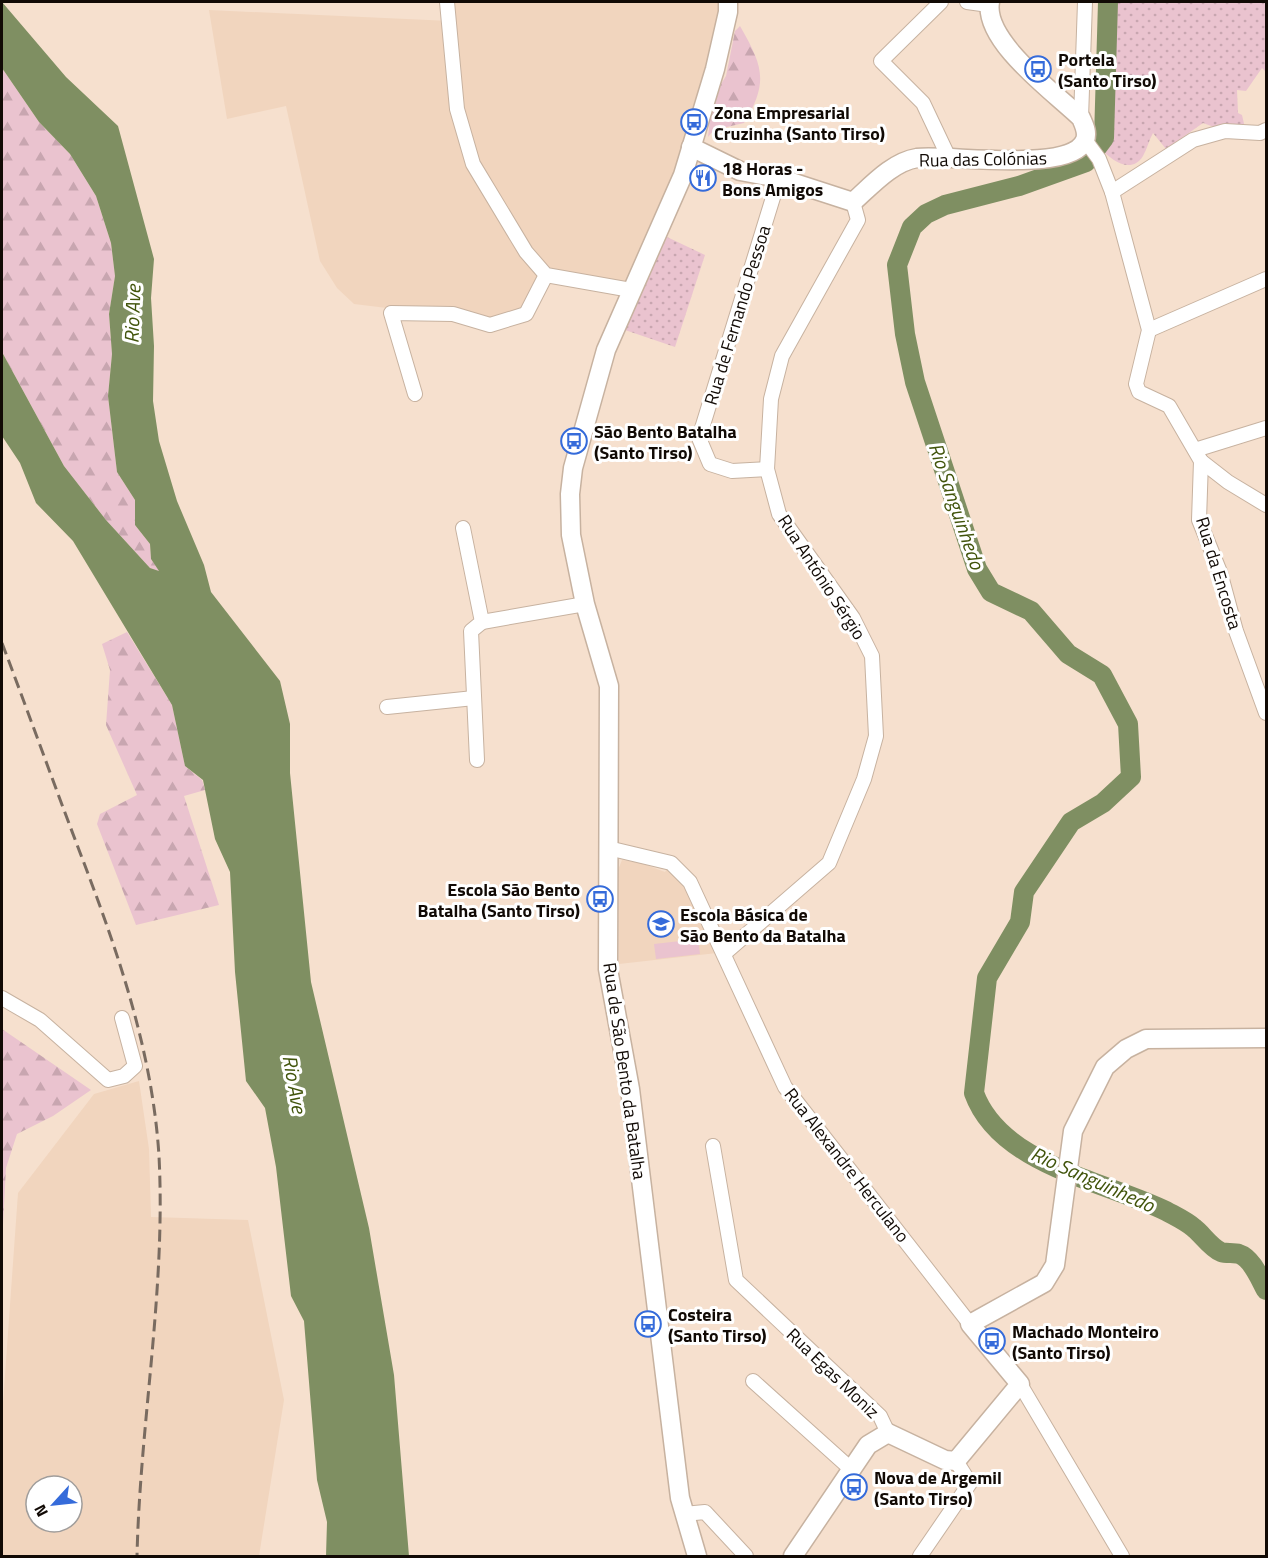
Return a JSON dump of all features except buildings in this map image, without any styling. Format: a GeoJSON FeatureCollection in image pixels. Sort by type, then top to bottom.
{"type":"FeatureCollection","features":[{"type":"Feature","properties":{"kind":"street"},"geometry":{"type":"LineString","coordinates":[[447,2],[457,109],[473,164],[526,252],[546,275],[632,290]]}},
{"type":"Feature","properties":{"kind":"street","name":"Rua de São Bento da Batalha"},"geometry":{"type":"LineString","coordinates":[[697,1557],[684,1514],[679,1487],[630,1089],[608,969],[609,686],[585,604],[571,535],[570,494],[573,468],[606,350],[683,175],[715,69],[728,12],[728,2]]}},
{"type":"Feature","properties":{"kind":"street"},"geometry":{"type":"LineString","coordinates":[[941,2],[881,61],[923,103],[949,158]]}},
{"type":"Feature","properties":{"kind":"street"},"geometry":{"type":"LineString","coordinates":[[967,2],[989,3],[993,27],[1006,47],[1081,118],[1086,130],[1087,143],[1099,159],[1112,192],[1149,330],[1136,384],[1139,392],[1169,406],[1198,455],[1228,482],[1266,505]]}},
{"type":"Feature","properties":{"kind":"street"},"geometry":{"type":"LineString","coordinates":[[1081,118],[1085,2]]}},
{"type":"Feature","properties":{"kind":"street"},"geometry":{"type":"LineString","coordinates":[[1112,192],[1193,140],[1226,131],[1260,133],[1266,130]]}},
{"type":"Feature","properties":{"kind":"street","name":"Rua das Colónias"},"geometry":{"type":"LineString","coordinates":[[853,202],[902,163],[916,159],[1050,159],[1078,150],[1087,143]]}},
{"type":"Feature","properties":{"kind":"street"},"geometry":{"type":"LineString","coordinates":[[691,147],[740,171],[779,178],[853,202]]}},
{"type":"Feature","properties":{"kind":"street","name":"Rua de Fernando Pessoa"},"geometry":{"type":"LineString","coordinates":[[767,469],[732,471],[710,464],[699,438],[779,178]]}},
{"type":"Feature","properties":{"kind":"street","name":"Rua António Sérgio"},"geometry":{"type":"LineString","coordinates":[[725,953],[829,863],[864,779],[876,736],[872,656],[853,618],[779,514],[767,469],[771,399],[782,356],[858,220],[853,202]]}},
{"type":"Feature","properties":{"kind":"street"},"geometry":{"type":"LineString","coordinates":[[415,394],[392,314],[453,314],[490,325],[526,314],[546,275]]}},
{"type":"Feature","properties":{"kind":"street"},"geometry":{"type":"LineString","coordinates":[[1149,330],[1266,279]]}},
{"type":"Feature","properties":{"kind":"street"},"geometry":{"type":"LineString","coordinates":[[1198,455],[1266,428]]}},
{"type":"Feature","properties":{"kind":"street","name":"Rua da Encosta"},"geometry":{"type":"LineString","coordinates":[[1198,455],[1199,520],[1220,572],[1236,631],[1266,713]]}},
{"type":"Feature","properties":{"kind":"street"},"geometry":{"type":"LineString","coordinates":[[463,528],[482,622]]}},
{"type":"Feature","properties":{"kind":"street"},"geometry":{"type":"LineString","coordinates":[[477,760],[471,631],[482,622],[585,604]]}},
{"type":"Feature","properties":{"kind":"street"},"geometry":{"type":"LineString","coordinates":[[387,707],[474,699]]}},
{"type":"Feature","properties":{"kind":"street","name":"Rua Alexandre Herculano"},"geometry":{"type":"LineString","coordinates":[[608,848],[671,863],[690,882],[725,953],[785,1087],[970,1324]]}},
{"type":"Feature","properties":{"kind":"street"},"geometry":{"type":"LineString","coordinates":[[2,998],[40,1020],[108,1080],[124,1076],[135,1066],[122,1018]]}},
{"type":"Feature","properties":{"kind":"street"},"geometry":{"type":"LineString","coordinates":[[1122,1557],[1020,1383],[970,1324],[1044,1283],[1055,1265],[1073,1131],[1105,1067],[1126,1049],[1146,1039],[1266,1038]]}},
{"type":"Feature","properties":{"kind":"street","name":"Rua Egas Moniz"},"geometry":{"type":"LineString","coordinates":[[713,1146],[736,1280],[880,1416],[888,1433],[945,1460],[956,1461]]}},
{"type":"Feature","properties":{"kind":"street"},"geometry":{"type":"LineString","coordinates":[[753,1381],[852,1470]]}},
{"type":"Feature","properties":{"kind":"street"},"geometry":{"type":"LineString","coordinates":[[920,1557],[970,1483],[956,1461],[1020,1383]]}},
{"type":"Feature","properties":{"kind":"street"},"geometry":{"type":"LineString","coordinates":[[793,1557],[868,1445],[888,1433]]}},
{"type":"Feature","properties":{"kind":"street"},"geometry":{"type":"LineString","coordinates":[[684,1514],[705,1512],[746,1557]]}},
{"type":"Feature","properties":{"kind":"shaded area"},"geometry":{"type":"Polygon","coordinates":[[[446,2],[720,2],[720,16],[700,98],[666,199],[628,282],[554,276],[527,316],[491,327],[453,316],[354,304],[337,288],[320,261],[286,106],[227,119],[209,10],[450,21],[446,2]]]}},
{"type":"Feature","properties":{"kind":"shaded area","name":"Escola Básica de São Bento da Batalha"},"geometry":{"type":"Polygon","coordinates":[[[622,860],[641,863],[665,872],[667,869],[690,895],[717,953],[619,964],[618,870],[622,860]]]}},
{"type":"Feature","properties":{"kind":"shaded area"},"geometry":{"type":"Polygon","coordinates":[[[139,1081],[149,1149],[151,1217],[248,1220],[284,1400],[259,1556],[2,1556],[2,1417],[18,1193],[94,1094],[139,1081]]]}},
{"type":"Feature","properties":{"kind":"green space"},"geometry":{"type":"Polygon","coordinates":[[[1111,2],[1266,2],[1266,72],[1262,68],[1246,91],[1237,90],[1238,113],[1242,115],[1245,128],[1214,127],[1203,123],[1166,149],[1153,133],[1143,156],[1133,164],[1121,164],[1105,153],[1100,148],[1106,136],[1111,2]]]}},
{"type":"Feature","properties":{"kind":"green space"},"geometry":{"type":"Polygon","coordinates":[[[740,26],[758,63],[760,85],[757,96],[744,123],[714,130],[708,137],[710,118],[721,84],[726,76],[735,31],[740,26]]]}},
{"type":"Feature","properties":{"kind":"green space"},"geometry":{"type":"Polygon","coordinates":[[[2,68],[39,122],[70,154],[96,196],[111,243],[115,276],[109,314],[112,354],[108,396],[117,472],[135,500],[135,525],[150,544],[151,559],[160,572],[150,568],[106,520],[64,466],[2,352],[2,68]]]}},
{"type":"Feature","properties":{"kind":"green space"},"geometry":{"type":"Polygon","coordinates":[[[667,237],[705,255],[675,347],[625,330],[667,237]]]}},
{"type":"Feature","properties":{"kind":"green space"},"geometry":{"type":"Polygon","coordinates":[[[127,632],[172,705],[185,766],[202,780],[205,790],[184,796],[219,905],[136,925],[97,824],[100,814],[137,795],[106,725],[110,670],[102,644],[127,632]]]}},
{"type":"Feature","properties":{"kind":"green space"},"geometry":{"type":"Polygon","coordinates":[[[698,939],[700,954],[656,959],[654,944],[698,939]]]}},
{"type":"Feature","properties":{"kind":"green space"},"geometry":{"type":"Polygon","coordinates":[[[2,1029],[91,1090],[53,1116],[17,1134],[6,1168],[2,1244],[2,1029]]]}},
{"type":"Feature","properties":{"kind":"water","name":"Rio Ave"},"geometry":{"type":"Polygon","coordinates":[[[2,2],[66,77],[118,126],[154,259],[151,298],[154,346],[153,401],[159,441],[177,501],[204,565],[211,592],[280,681],[290,724],[290,773],[311,982],[369,1228],[394,1375],[409,1556],[326,1556],[327,1522],[317,1480],[304,1321],[291,1296],[276,1167],[265,1108],[246,1081],[235,972],[230,872],[215,839],[203,780],[185,766],[172,705],[73,541],[36,503],[20,463],[2,436],[2,352],[64,466],[106,520],[150,568],[159,571],[151,559],[150,544],[135,525],[135,500],[117,472],[108,396],[112,354],[109,314],[115,276],[111,243],[96,196],[70,154],[39,122],[2,68],[2,2]]]}},
{"type":"Feature","properties":{"kind":"waterway","name":"Rio Sanguinhedo"},"geometry":{"type":"LineString","coordinates":[[1108,2],[1104,138],[1086,162],[1019,186],[945,205],[926,214],[912,227],[897,265],[905,334],[915,382],[977,569],[991,592],[1031,611],[1068,654],[1102,675],[1128,724],[1131,777],[1103,803],[1071,822],[1024,892],[1020,922],[987,978],[974,1093],[987,1118],[1006,1138],[1057,1168],[1166,1211],[1194,1228],[1223,1253],[1237,1253],[1244,1256],[1255,1269],[1266,1290]]}},
{"type":"Feature","properties":{"kind":"railway"},"geometry":{"type":"LineString","coordinates":[[2,643],[118,957],[140,1035],[155,1115],[159,1156],[159,1256],[137,1556]]}},
{"type":"Feature","properties":{"kind":"place","name":"Portela (Santo Tirso)"},"geometry":{"type":"Point","coordinates":[1038,69]}},
{"type":"Feature","properties":{"kind":"place","name":"Zona Empresarial Cruzinha (Santo Tirso)"},"geometry":{"type":"Point","coordinates":[694,122]}},
{"type":"Feature","properties":{"kind":"place","name":"18 Horas - Bons Amigos"},"geometry":{"type":"Point","coordinates":[703,178]}},
{"type":"Feature","properties":{"kind":"place","name":"São Bento Batalha (Santo Tirso)"},"geometry":{"type":"Point","coordinates":[574,441]}},
{"type":"Feature","properties":{"kind":"place","name":"Escola São Bento Batalha (Santo Tirso)"},"geometry":{"type":"Point","coordinates":[600,899]}},
{"type":"Feature","properties":{"kind":"place","name":"Escola Básica de São Bento da Batalha"},"geometry":{"type":"Point","coordinates":[661,924]}},
{"type":"Feature","properties":{"kind":"place","name":"Costeira (Santo Tirso)"},"geometry":{"type":"Point","coordinates":[648,1324]}},
{"type":"Feature","properties":{"kind":"place","name":"Machado Monteiro (Santo Tirso)"},"geometry":{"type":"Point","coordinates":[992,1341]}},
{"type":"Feature","properties":{"kind":"place","name":"Nova de Argemil (Santo Tirso)"},"geometry":{"type":"Point","coordinates":[854,1487]}}]}
